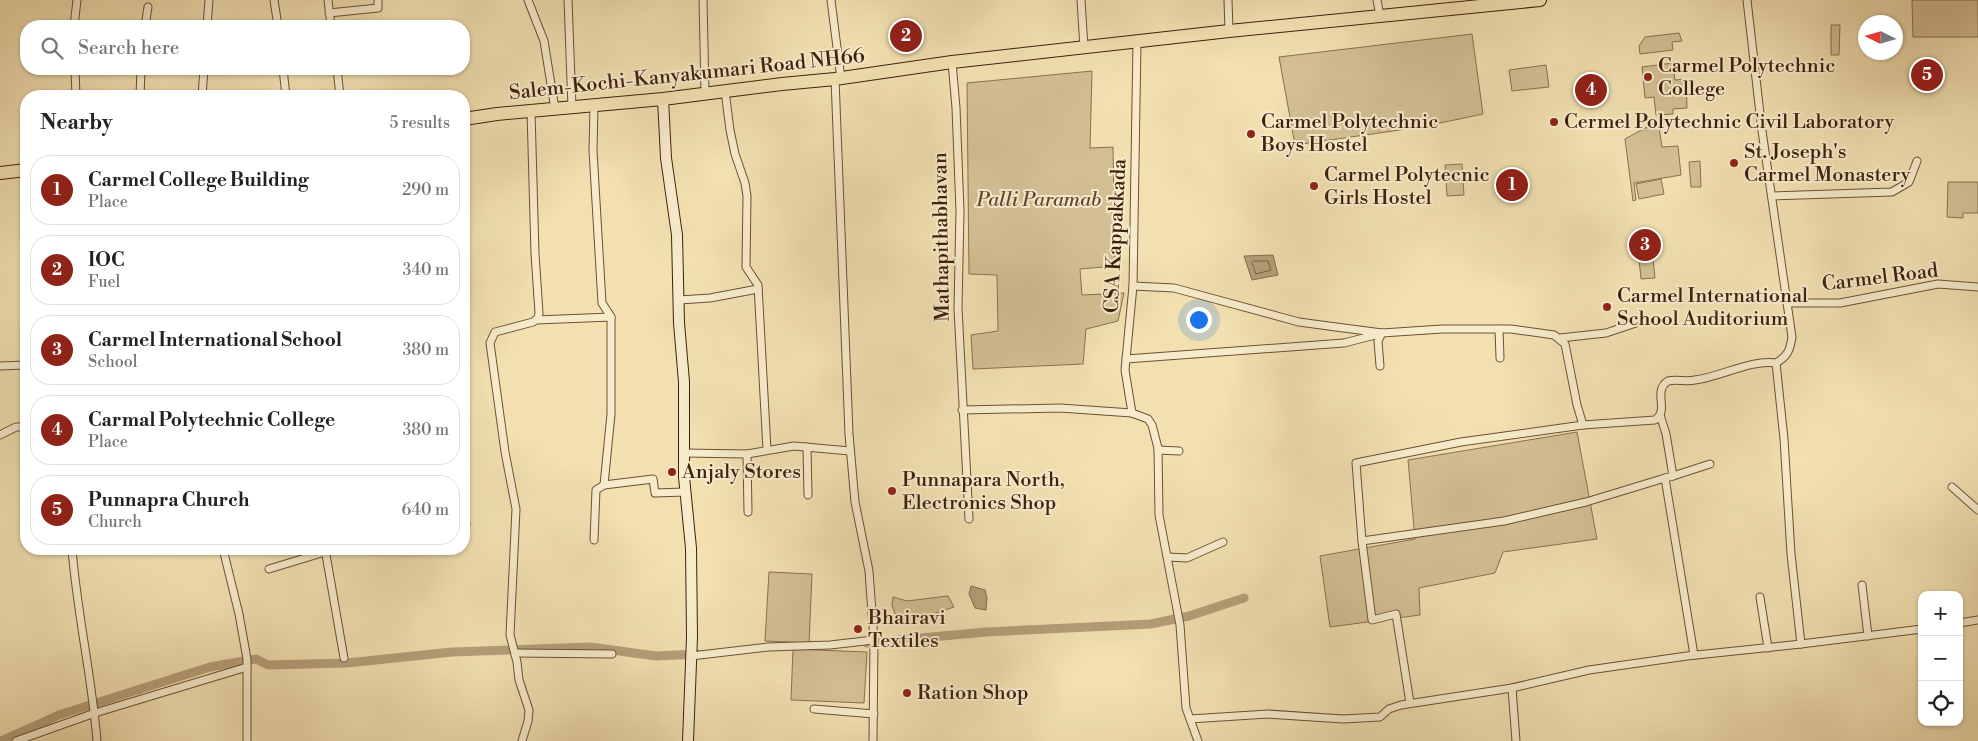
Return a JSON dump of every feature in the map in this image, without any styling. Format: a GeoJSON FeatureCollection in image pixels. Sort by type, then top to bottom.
{"type":"FeatureCollection","features":[{"type":"Feature","properties":{"kind":"highway","name":"Salem-Kochi-Kanyakumari Road NH66"},"geometry":{"type":"LineString","coordinates":[[470,118],[838,79],[952,62],[1380,16],[1454,4],[1540,0]]}},
{"type":"Feature","properties":{"kind":"highway"},"geometry":{"type":"LineString","coordinates":[[0,173],[20,171]]}},
{"type":"Feature","properties":{"kind":"street"},"geometry":{"type":"LineString","coordinates":[[75,20],[77,0]]}},
{"type":"Feature","properties":{"kind":"street"},"geometry":{"type":"LineString","coordinates":[[207,20],[208,0]]}},
{"type":"Feature","properties":{"kind":"street"},"geometry":{"type":"LineString","coordinates":[[274,0],[277,20]]}},
{"type":"Feature","properties":{"kind":"street"},"geometry":{"type":"LineString","coordinates":[[328,0],[330,20]]}},
{"type":"Feature","properties":{"kind":"street"},"geometry":{"type":"LineString","coordinates":[[329,13],[378,8],[378,0]]}},
{"type":"Feature","properties":{"kind":"street"},"geometry":{"type":"LineString","coordinates":[[528,0],[544,41],[555,109]]}},
{"type":"Feature","properties":{"kind":"street"},"geometry":{"type":"LineString","coordinates":[[568,0],[572,107]]}},
{"type":"Feature","properties":{"kind":"street"},"geometry":{"type":"LineString","coordinates":[[703,0],[705,93]]}},
{"type":"Feature","properties":{"kind":"street"},"geometry":{"type":"LineString","coordinates":[[831,0],[838,79],[842,270],[850,451],[855,502],[869,571],[874,643],[873,741]]}},
{"type":"Feature","properties":{"kind":"street"},"geometry":{"type":"LineString","coordinates":[[1081,0],[1084,48]]}},
{"type":"Feature","properties":{"kind":"street"},"geometry":{"type":"LineString","coordinates":[[1228,0],[1229,31]]}},
{"type":"Feature","properties":{"kind":"street"},"geometry":{"type":"LineString","coordinates":[[1376,0],[1380,16]]}},
{"type":"Feature","properties":{"kind":"street"},"geometry":{"type":"LineString","coordinates":[[1694,655],[1669,477],[1666,434],[1660,415],[1662,406],[1661,387],[1668,381],[1693,381],[1753,365],[1776,363],[1786,357],[1790,350],[1792,337],[1751,43],[1747,0]]}},
{"type":"Feature","properties":{"kind":"street"},"geometry":{"type":"LineString","coordinates":[[146,20],[148,7]]}},
{"type":"Feature","properties":{"kind":"street","name":"CSA Kappakkada"},"geometry":{"type":"LineString","coordinates":[[1132,413],[1125,370],[1134,286],[1137,42]]}},
{"type":"Feature","properties":{"kind":"street","name":"Mathapithabhavan"},"geometry":{"type":"LineString","coordinates":[[952,62],[956,108],[960,211],[958,308],[969,519]]}},
{"type":"Feature","properties":{"kind":"street"},"geometry":{"type":"LineString","coordinates":[[75,75],[76,90]]}},
{"type":"Feature","properties":{"kind":"street"},"geometry":{"type":"LineString","coordinates":[[140,90],[141,75]]}},
{"type":"Feature","properties":{"kind":"street"},"geometry":{"type":"LineString","coordinates":[[202,90],[204,75]]}},
{"type":"Feature","properties":{"kind":"street"},"geometry":{"type":"LineString","coordinates":[[284,75],[285,90]]}},
{"type":"Feature","properties":{"kind":"street"},"geometry":{"type":"LineString","coordinates":[[338,75],[339,90]]}},
{"type":"Feature","properties":{"kind":"street"},"geometry":{"type":"LineString","coordinates":[[725,92],[735,154],[745,183],[747,196],[746,267],[758,285],[767,450]]}},
{"type":"Feature","properties":{"kind":"street"},"geometry":{"type":"LineString","coordinates":[[663,99],[666,158],[677,235],[684,382],[685,492],[691,548],[691,654],[688,741]]}},
{"type":"Feature","properties":{"kind":"street"},"geometry":{"type":"LineString","coordinates":[[594,105],[593,151],[602,303],[611,317],[611,414],[604,485]]}},
{"type":"Feature","properties":{"kind":"street"},"geometry":{"type":"LineString","coordinates":[[531,111],[535,254],[539,299],[539,313],[536,320]]}},
{"type":"Feature","properties":{"kind":"street"},"geometry":{"type":"LineString","coordinates":[[1772,196],[1892,192],[1908,182],[1917,161]]}},
{"type":"Feature","properties":{"kind":"street","name":"Carmel Road"},"geometry":{"type":"LineString","coordinates":[[1787,303],[1840,303],[1938,284],[1978,287]]}},
{"type":"Feature","properties":{"kind":"street"},"geometry":{"type":"LineString","coordinates":[[1134,286],[1174,288],[1299,322],[1382,333]]}},
{"type":"Feature","properties":{"kind":"street"},"geometry":{"type":"LineString","coordinates":[[679,300],[710,298],[758,289]]}},
{"type":"Feature","properties":{"kind":"street"},"geometry":{"type":"LineString","coordinates":[[522,741],[529,710],[519,680],[510,635],[516,509],[505,452],[490,343],[495,332],[526,325],[536,320],[611,317]]}},
{"type":"Feature","properties":{"kind":"street"},"geometry":{"type":"LineString","coordinates":[[1560,338],[1606,333],[1645,320]]}},
{"type":"Feature","properties":{"kind":"street"},"geometry":{"type":"LineString","coordinates":[[1126,359],[1344,343],[1382,333],[1442,328],[1542,332],[1560,338],[1565,344],[1577,405],[1583,425]]}},
{"type":"Feature","properties":{"kind":"street"},"geometry":{"type":"LineString","coordinates":[[1498,329],[1500,358]]}},
{"type":"Feature","properties":{"kind":"street"},"geometry":{"type":"LineString","coordinates":[[1380,366],[1378,341],[1382,333]]}},
{"type":"Feature","properties":{"kind":"street"},"geometry":{"type":"LineString","coordinates":[[1776,363],[1784,439],[1791,554],[1801,644]]}},
{"type":"Feature","properties":{"kind":"street"},"geometry":{"type":"LineString","coordinates":[[0,366],[20,365]]}},
{"type":"Feature","properties":{"kind":"street"},"geometry":{"type":"LineString","coordinates":[[962,410],[1060,408],[1132,413],[1148,419],[1152,425],[1158,450],[1160,515],[1180,625],[1186,708],[1198,741]]}},
{"type":"Feature","properties":{"kind":"street"},"geometry":{"type":"LineString","coordinates":[[1410,703],[1396,614],[1372,620],[1362,541],[1356,463],[1461,442],[1583,425],[1643,422],[1655,420],[1660,415]]}},
{"type":"Feature","properties":{"kind":"street"},"geometry":{"type":"LineString","coordinates":[[0,435],[20,427]]}},
{"type":"Feature","properties":{"kind":"street"},"geometry":{"type":"LineString","coordinates":[[684,453],[747,454],[794,446],[850,451]]}},
{"type":"Feature","properties":{"kind":"street"},"geometry":{"type":"LineString","coordinates":[[807,447],[808,495]]}},
{"type":"Feature","properties":{"kind":"street"},"geometry":{"type":"LineString","coordinates":[[1158,450],[1179,451]]}},
{"type":"Feature","properties":{"kind":"street"},"geometry":{"type":"LineString","coordinates":[[747,454],[748,512]]}},
{"type":"Feature","properties":{"kind":"street"},"geometry":{"type":"LineString","coordinates":[[1362,541],[1504,521],[1586,502],[1710,464]]}},
{"type":"Feature","properties":{"kind":"street"},"geometry":{"type":"LineString","coordinates":[[594,540],[596,490],[604,485],[653,479],[655,493],[685,492]]}},
{"type":"Feature","properties":{"kind":"street"},"geometry":{"type":"LineString","coordinates":[[1952,487],[1978,510]]}},
{"type":"Feature","properties":{"kind":"street"},"geometry":{"type":"LineString","coordinates":[[1168,557],[1187,558],[1224,542]]}},
{"type":"Feature","properties":{"kind":"street"},"geometry":{"type":"LineString","coordinates":[[72,555],[74,579],[95,711],[97,741]]}},
{"type":"Feature","properties":{"kind":"street"},"geometry":{"type":"LineString","coordinates":[[224,555],[239,614],[247,659],[244,670],[248,741]]}},
{"type":"Feature","properties":{"kind":"street"},"geometry":{"type":"LineString","coordinates":[[269,569],[313,555]]}},
{"type":"Feature","properties":{"kind":"street"},"geometry":{"type":"LineString","coordinates":[[326,555],[343,656]]}},
{"type":"Feature","properties":{"kind":"street"},"geometry":{"type":"LineString","coordinates":[[1862,585],[1868,636]]}},
{"type":"Feature","properties":{"kind":"street"},"geometry":{"type":"LineString","coordinates":[[1760,597],[1768,648]]}},
{"type":"Feature","properties":{"kind":"street"},"geometry":{"type":"LineString","coordinates":[[1963,622],[1978,620]]}},
{"type":"Feature","properties":{"kind":"street"},"geometry":{"type":"LineString","coordinates":[[1190,719],[1268,714],[1343,719],[1380,717],[1389,709],[1410,703],[1512,688],[1590,670],[1694,655],[1918,630]]}},
{"type":"Feature","properties":{"kind":"street"},"geometry":{"type":"LineString","coordinates":[[691,654],[768,647],[874,643]]}},
{"type":"Feature","properties":{"kind":"street"},"geometry":{"type":"LineString","coordinates":[[514,649],[612,654]]}},
{"type":"Feature","properties":{"kind":"street"},"geometry":{"type":"LineString","coordinates":[[16,741],[95,711],[211,677],[244,670]]}},
{"type":"Feature","properties":{"kind":"street"},"geometry":{"type":"LineString","coordinates":[[1512,688],[1516,741]]}},
{"type":"Feature","properties":{"kind":"street"},"geometry":{"type":"LineString","coordinates":[[814,709],[874,714]]}},
{"type":"Feature","properties":{"kind":"green space"},"geometry":{"type":"Polygon","coordinates":[[[1912,0],[1978,0],[1978,37],[1913,37],[1912,0]]]}},
{"type":"Feature","properties":{"kind":"green space"},"geometry":{"type":"Polygon","coordinates":[[[1831,25],[1840,25],[1839,55],[1831,55],[1831,25]]]}},
{"type":"Feature","properties":{"kind":"green space"},"geometry":{"type":"Polygon","coordinates":[[[1679,33],[1682,41],[1672,42],[1673,50],[1640,54],[1639,46],[1645,37],[1679,33]]]}},
{"type":"Feature","properties":{"kind":"green space"},"geometry":{"type":"Polygon","coordinates":[[[1472,34],[1483,114],[1421,127],[1295,145],[1279,57],[1472,34]]]}},
{"type":"Feature","properties":{"kind":"green space"},"geometry":{"type":"Polygon","coordinates":[[[1673,63],[1675,80],[1686,79],[1687,108],[1673,109],[1673,114],[1656,115],[1654,97],[1645,98],[1642,67],[1673,63]]]}},
{"type":"Feature","properties":{"kind":"green space"},"geometry":{"type":"Polygon","coordinates":[[[1546,65],[1549,87],[1512,91],[1509,70],[1546,65]]]}},
{"type":"Feature","properties":{"kind":"green space","name":"Palli Paramab"},"geometry":{"type":"Polygon","coordinates":[[[1092,71],[1090,148],[1113,147],[1115,266],[1080,269],[1082,295],[1124,293],[1118,321],[1086,329],[1083,364],[973,369],[971,335],[998,331],[997,275],[969,274],[967,83],[1092,71]]]}},
{"type":"Feature","properties":{"kind":"green space"},"geometry":{"type":"Polygon","coordinates":[[[1658,121],[1662,147],[1678,146],[1681,175],[1634,183],[1636,200],[1633,201],[1625,139],[1658,121]]]}},
{"type":"Feature","properties":{"kind":"green space"},"geometry":{"type":"Polygon","coordinates":[[[1700,161],[1701,187],[1691,187],[1689,162],[1700,161]]]}},
{"type":"Feature","properties":{"kind":"green space"},"geometry":{"type":"Polygon","coordinates":[[[1462,164],[1464,195],[1447,196],[1445,165],[1462,164]]]}},
{"type":"Feature","properties":{"kind":"green space"},"geometry":{"type":"Polygon","coordinates":[[[1661,179],[1664,194],[1639,199],[1636,184],[1661,179]]]}},
{"type":"Feature","properties":{"kind":"green space"},"geometry":{"type":"Polygon","coordinates":[[[1948,182],[1978,182],[1978,213],[1963,213],[1963,218],[1947,217],[1948,182]]]}},
{"type":"Feature","properties":{"kind":"green space"},"geometry":{"type":"Polygon","coordinates":[[[1651,238],[1655,278],[1641,279],[1637,240],[1651,238]]]}},
{"type":"Feature","properties":{"kind":"green space"},"geometry":{"type":"Polygon","coordinates":[[[1577,432],[1597,539],[1503,552],[1495,573],[1419,588],[1420,615],[1330,627],[1320,556],[1415,539],[1408,460],[1577,432]]]}},
{"type":"Feature","properties":{"kind":"green space"},"geometry":{"type":"Polygon","coordinates":[[[769,572],[812,574],[809,643],[765,641],[769,572]]]}},
{"type":"Feature","properties":{"kind":"green space"},"geometry":{"type":"Polygon","coordinates":[[[948,596],[954,607],[908,622],[897,619],[892,605],[893,597],[907,601],[948,596]]]}},
{"type":"Feature","properties":{"kind":"green space"},"geometry":{"type":"Polygon","coordinates":[[[793,649],[867,652],[864,703],[791,700],[793,649]]]}},
{"type":"Feature","properties":{"kind":"water"},"geometry":{"type":"Polygon","coordinates":[[[1273,255],[1278,275],[1252,280],[1244,256],[1273,255]]]}},
{"type":"Feature","properties":{"kind":"water"},"geometry":{"type":"Polygon","coordinates":[[[971,586],[985,590],[987,598],[986,610],[975,608],[969,594],[971,586]]]}},
{"type":"Feature","properties":{"kind":"waterway"},"geometry":{"type":"LineString","coordinates":[[867,643],[986,632],[1151,624],[1189,616],[1244,598]]}},
{"type":"Feature","properties":{"kind":"waterway"},"geometry":{"type":"LineString","coordinates":[[1,741],[59,715],[210,667],[256,659],[268,665],[347,663],[452,652],[590,647],[656,656],[697,654]]}},
{"type":"Feature","properties":{"kind":"place","name":"IOC"},"geometry":{"type":"Point","coordinates":[906,36]}},
{"type":"Feature","properties":{"kind":"place","name":"Punnapra Church"},"geometry":{"type":"Point","coordinates":[1927,75]}},
{"type":"Feature","properties":{"kind":"place","name":"Carmel Polytechnic College"},"geometry":{"type":"Point","coordinates":[1648,77]}},
{"type":"Feature","properties":{"kind":"place","name":"Carmal Polytechnic College"},"geometry":{"type":"Point","coordinates":[1591,90]}},
{"type":"Feature","properties":{"kind":"place","name":"Cermel Polytechnic Civil Laboratory"},"geometry":{"type":"Point","coordinates":[1554,122]}},
{"type":"Feature","properties":{"kind":"place","name":"Carmel Polytechnic Boys Hostel"},"geometry":{"type":"Point","coordinates":[1251,134]}},
{"type":"Feature","properties":{"kind":"place","name":"St. Joseph's Carmel Monastery"},"geometry":{"type":"Point","coordinates":[1734,163]}},
{"type":"Feature","properties":{"kind":"place","name":"Carmel College Building"},"geometry":{"type":"Point","coordinates":[1512,185]}},
{"type":"Feature","properties":{"kind":"place","name":"Carmel Polytecnic Girls Hostel"},"geometry":{"type":"Point","coordinates":[1314,186]}},
{"type":"Feature","properties":{"kind":"place","name":"Carmel International School"},"geometry":{"type":"Point","coordinates":[1645,245]}},
{"type":"Feature","properties":{"kind":"place","name":"Carmel International School Auditorium"},"geometry":{"type":"Point","coordinates":[1607,307]}},
{"type":"Feature","properties":{"kind":"place","name":"Anjaly Stores"},"geometry":{"type":"Point","coordinates":[672,472]}},
{"type":"Feature","properties":{"kind":"place","name":"Punnapara North, Electronics Shop"},"geometry":{"type":"Point","coordinates":[892,491]}},
{"type":"Feature","properties":{"kind":"place","name":"Bhairavi Textiles"},"geometry":{"type":"Point","coordinates":[858,629]}},
{"type":"Feature","properties":{"kind":"place","name":"Ration Shop"},"geometry":{"type":"Point","coordinates":[907,693]}}]}
